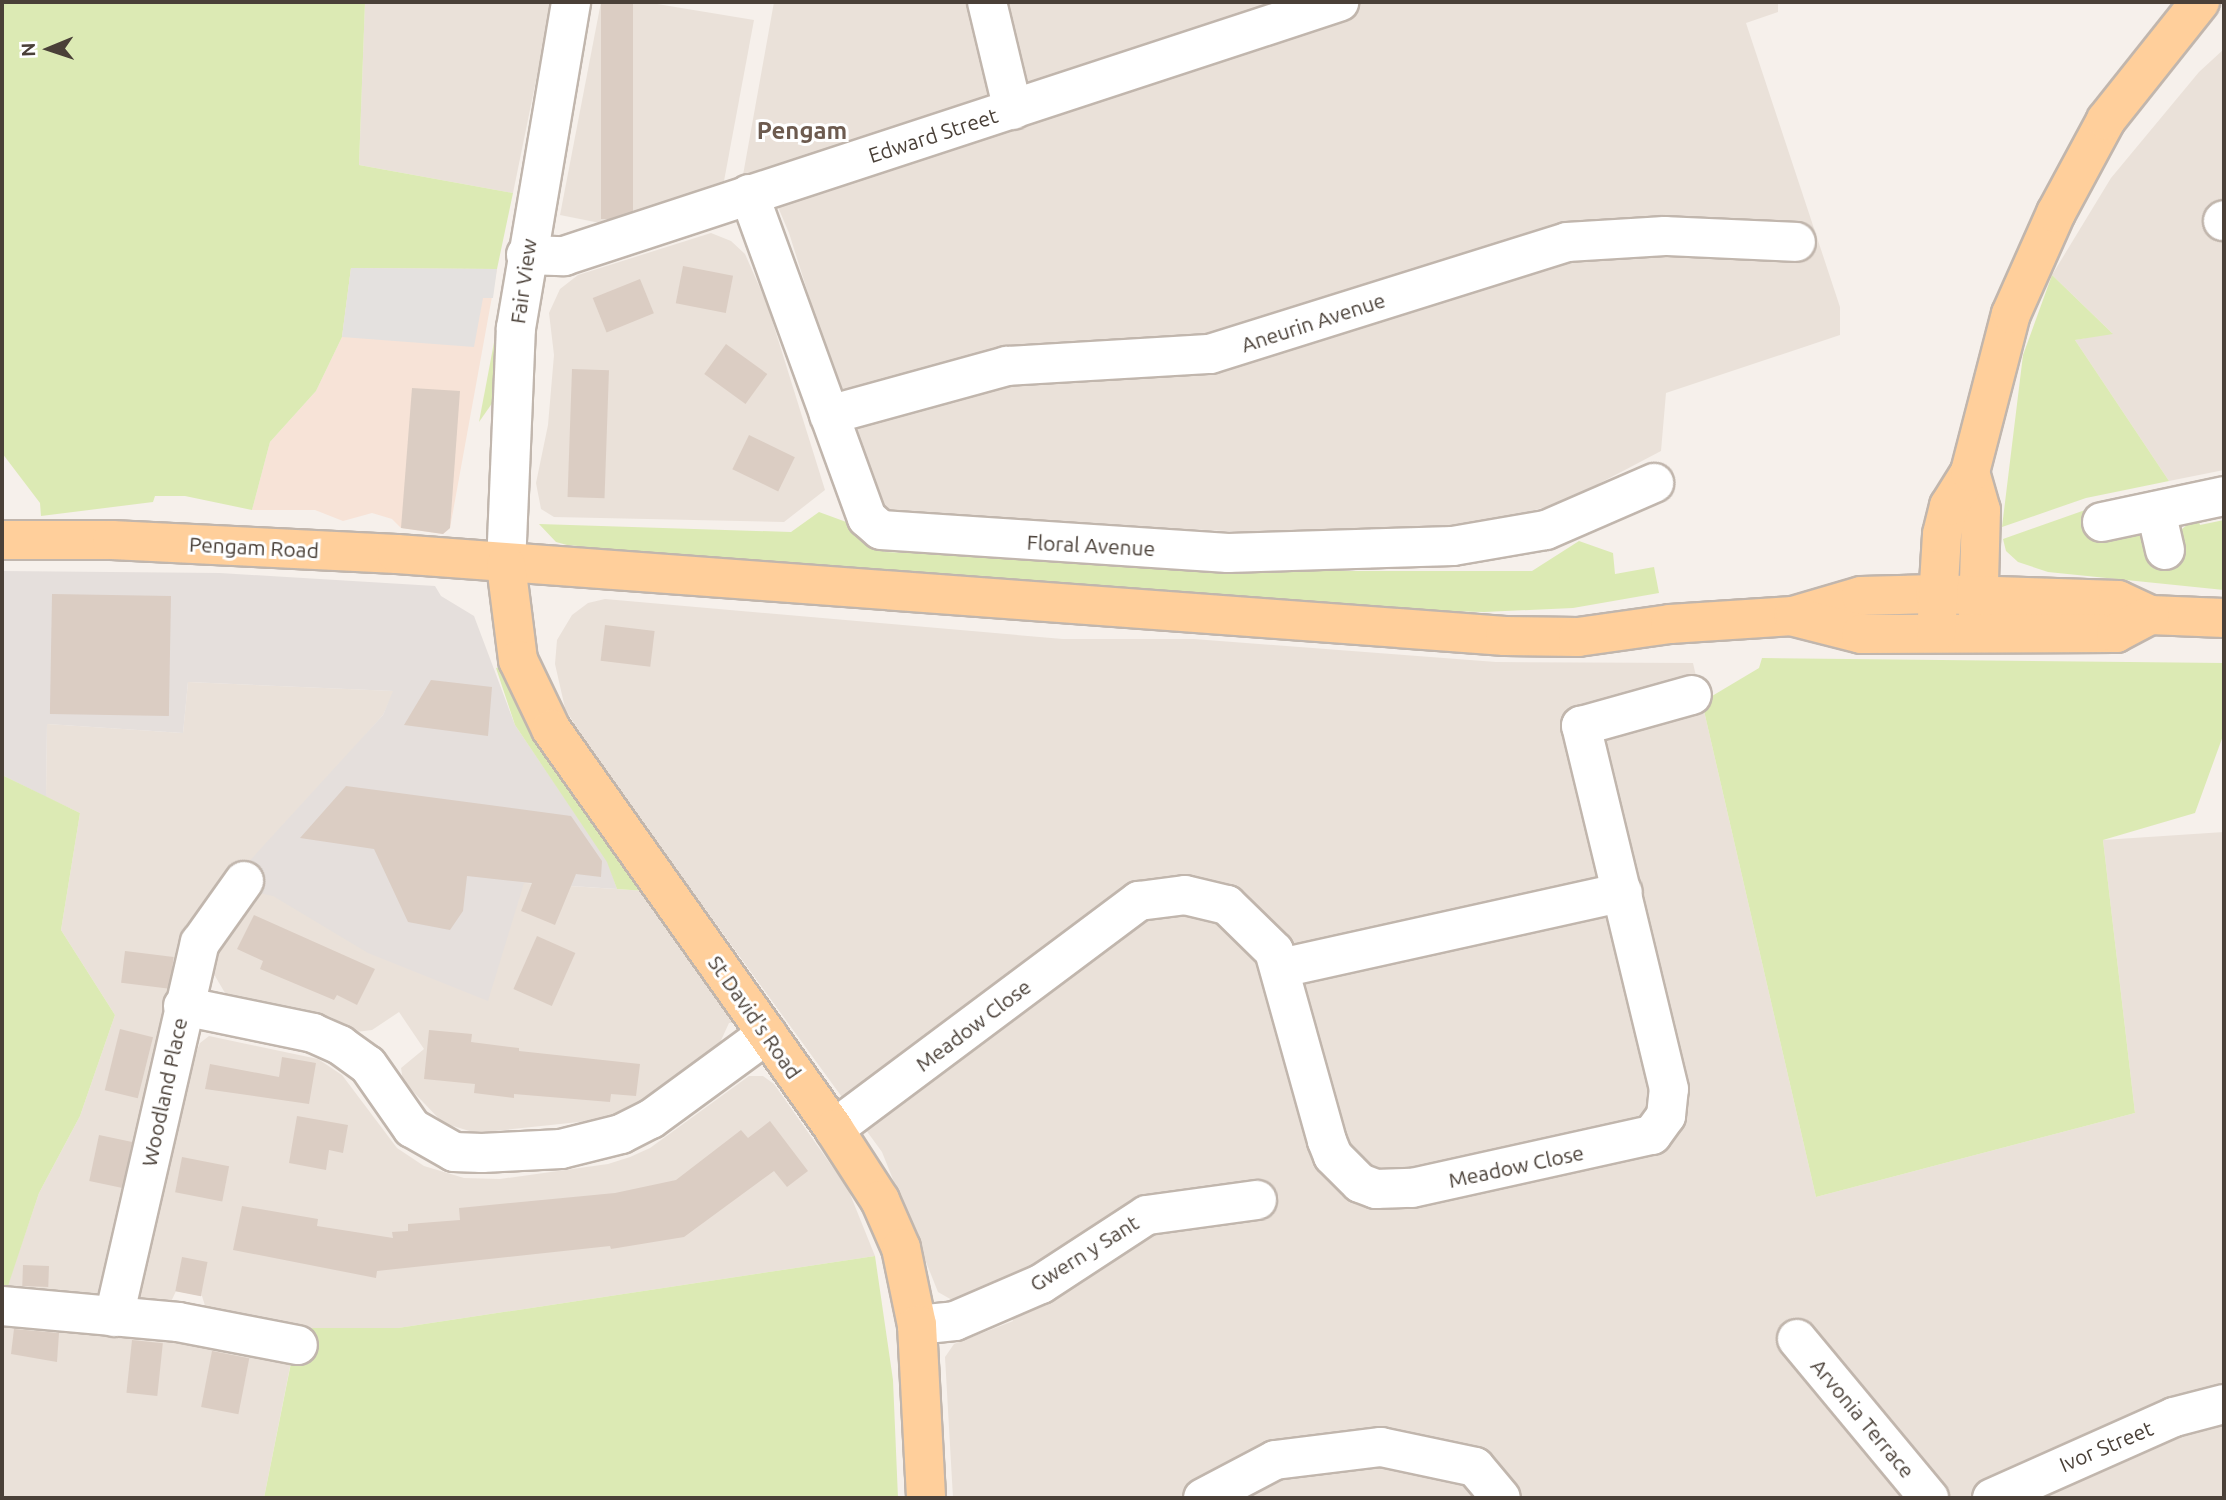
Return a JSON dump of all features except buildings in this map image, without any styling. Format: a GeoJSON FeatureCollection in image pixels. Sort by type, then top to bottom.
{"type":"FeatureCollection","features":[{"type":"Feature","properties":{"kind":"main road"},"geometry":{"type":"LineString","coordinates":[[1936,633],[1936,594],[1949,506],[1970,472],[2011,314],[2056,213],[2106,120],[2200,2]]}},
{"type":"Feature","properties":{"kind":"main road"},"geometry":{"type":"LineString","coordinates":[[1970,472],[1981,510],[1978,633]]}},
{"type":"Feature","properties":{"kind":"main road","name":"Pengam Road"},"geometry":{"type":"LineString","coordinates":[[2,540],[126,540],[397,554],[506,565],[1505,636],[1578,637],[1670,624],[1793,616]]}},
{"type":"Feature","properties":{"kind":"main road","name":"St David's Road"},"geometry":{"type":"LineString","coordinates":[[506,565],[518,660],[551,729],[835,1129],[880,1200],[901,1248],[917,1325],[926,1498]]}},
{"type":"Feature","properties":{"kind":"main road"},"geometry":{"type":"LineString","coordinates":[[1793,616],[1861,596],[1978,594],[2118,600],[2150,615],[2224,618]]}},
{"type":"Feature","properties":{"kind":"main road"},"geometry":{"type":"LineString","coordinates":[[1793,616],[1861,634],[2116,634],[2150,615]]}},
{"type":"Feature","properties":{"kind":"street","name":"Fair View"},"geometry":{"type":"LineString","coordinates":[[506,565],[511,392],[526,255],[571,2]]}},
{"type":"Feature","properties":{"kind":"street"},"geometry":{"type":"LineString","coordinates":[[987,2],[1013,110]]}},
{"type":"Feature","properties":{"kind":"street","name":"Edward Street"},"geometry":{"type":"LineString","coordinates":[[526,255],[564,256],[1339,2]]}},
{"type":"Feature","properties":{"kind":"street","name":"Floral Avenue"},"geometry":{"type":"LineString","coordinates":[[749,194],[867,518],[881,530],[1228,553],[1453,546],[1545,530],[1654,483]]}},
{"type":"Feature","properties":{"kind":"street","name":"Aneurin Avenue"},"geometry":{"type":"LineString","coordinates":[[829,415],[1007,366],[1210,354],[1567,242],[1665,236],[1796,242]]}},
{"type":"Feature","properties":{"kind":"street"},"geometry":{"type":"LineString","coordinates":[[2102,522],[2224,496]]}},
{"type":"Feature","properties":{"kind":"street"},"geometry":{"type":"LineString","coordinates":[[2156,511],[2165,550]]}},
{"type":"Feature","properties":{"kind":"street","name":"Meadow Close"},"geometry":{"type":"LineString","coordinates":[[835,1129],[1139,901],[1185,895],[1227,905],[1260,933],[1281,968],[1327,1141],[1340,1165],[1360,1183],[1376,1189],[1412,1188],[1641,1140],[1660,1127],[1670,1103],[1669,1089],[1581,726],[1692,695]]}},
{"type":"Feature","properties":{"kind":"street","name":"Woodland Place"},"geometry":{"type":"LineString","coordinates":[[114,1317],[183,1006],[200,943],[244,881]]}},
{"type":"Feature","properties":{"kind":"street"},"geometry":{"type":"LineString","coordinates":[[1281,968],[1623,892]]}},
{"type":"Feature","properties":{"kind":"street"},"geometry":{"type":"LineString","coordinates":[[183,1006],[313,1033],[340,1045],[368,1065],[412,1128],[454,1152],[561,1149],[621,1134],[650,1119],[767,1034]]}},
{"type":"Feature","properties":{"kind":"street","name":"Gwern y Sant"},"geometry":{"type":"LineString","coordinates":[[917,1325],[955,1321],[1041,1284],[1147,1214],[1257,1200]]}},
{"type":"Feature","properties":{"kind":"street"},"geometry":{"type":"LineString","coordinates":[[2,1306],[178,1322],[298,1345]]}},
{"type":"Feature","properties":{"kind":"street","name":"Arvonia Terrace"},"geometry":{"type":"LineString","coordinates":[[1797,1339],[1929,1498]]}},
{"type":"Feature","properties":{"kind":"street","name":"Ivor Street"},"geometry":{"type":"LineString","coordinates":[[1992,1498],[2174,1417],[2224,1404]]}},
{"type":"Feature","properties":{"kind":"street"},"geometry":{"type":"LineString","coordinates":[[1203,1498],[1275,1460],[1381,1447],[1475,1467],[1501,1498]]}},
{"type":"Feature","properties":{"kind":"shaded area"},"geometry":{"type":"Polygon","coordinates":[[[365,2],[552,2],[513,193],[359,165],[365,2]]]}},
{"type":"Feature","properties":{"kind":"shaded area"},"geometry":{"type":"Polygon","coordinates":[[[601,2],[645,2],[754,20],[724,181],[600,223],[560,215],[601,2]]]}},
{"type":"Feature","properties":{"kind":"shaded area"},"geometry":{"type":"Polygon","coordinates":[[[774,2],[1778,2],[1778,12],[1746,23],[1840,307],[1840,335],[1666,393],[1661,451],[1564,502],[1465,529],[1340,536],[896,516],[882,509],[866,477],[789,233],[762,169],[743,175],[774,2]]]}},
{"type":"Feature","properties":{"kind":"shaded area"},"geometry":{"type":"Polygon","coordinates":[[[2224,49],[2224,470],[2169,481],[2075,340],[2112,333],[2052,275],[2111,178],[2199,72],[2224,49]]]}},
{"type":"Feature","properties":{"kind":"shaded area"},"geometry":{"type":"Polygon","coordinates":[[[711,233],[731,241],[745,254],[767,304],[825,490],[784,522],[554,517],[541,509],[536,483],[548,425],[554,355],[549,313],[560,289],[578,275],[711,233]]]}},
{"type":"Feature","properties":{"kind":"shaded area"},"geometry":{"type":"Polygon","coordinates":[[[351,268],[497,269],[450,528],[443,534],[401,528],[392,519],[372,513],[343,521],[315,510],[252,510],[270,442],[316,391],[342,337],[351,268]]]}},
{"type":"Feature","properties":{"kind":"shaded area"},"geometry":{"type":"Polygon","coordinates":[[[351,268],[497,269],[493,298],[483,298],[474,347],[342,337],[351,268]]]}},
{"type":"Feature","properties":{"kind":"shaded area"},"geometry":{"type":"Polygon","coordinates":[[[2,571],[220,573],[435,586],[441,596],[474,616],[515,725],[608,862],[617,889],[524,883],[488,1001],[368,953],[273,896],[259,893],[244,867],[383,715],[393,691],[188,682],[183,733],[47,724],[46,797],[2,775],[2,571]]]}},
{"type":"Feature","properties":{"kind":"shaded area"},"geometry":{"type":"Polygon","coordinates":[[[605,599],[1063,639],[1194,639],[1496,662],[1693,663],[1816,1197],[2135,1113],[2103,840],[2224,832],[2224,1498],[953,1498],[945,1357],[954,1344],[1013,1321],[998,1280],[952,1300],[938,1292],[882,1152],[589,750],[565,708],[555,664],[557,640],[572,615],[588,603],[605,599]]]}},
{"type":"Feature","properties":{"kind":"shaded area"},"geometry":{"type":"Polygon","coordinates":[[[188,682],[394,691],[383,715],[186,938],[111,1303],[4,1296],[39,1193],[80,1116],[115,1015],[61,930],[80,813],[46,797],[47,724],[183,733],[188,682]]]}},
{"type":"Feature","properties":{"kind":"shaded area"},"geometry":{"type":"Polygon","coordinates":[[[524,883],[646,891],[736,1022],[729,1023],[717,1049],[617,1118],[476,1133],[443,1123],[403,1081],[401,1068],[424,1049],[399,1012],[372,1030],[356,1032],[331,1017],[225,993],[215,976],[207,972],[213,945],[259,893],[524,883]]]}},
{"type":"Feature","properties":{"kind":"shaded area"},"geometry":{"type":"Polygon","coordinates":[[[209,1036],[318,1059],[342,1075],[397,1148],[424,1166],[464,1178],[500,1179],[608,1164],[630,1157],[650,1148],[749,1076],[763,1076],[774,1084],[848,1189],[875,1256],[398,1328],[298,1328],[206,1309],[202,1296],[176,1291],[169,1306],[133,1309],[184,1062],[192,1064],[200,1043],[209,1036]]]}},
{"type":"Feature","properties":{"kind":"shaded area"},"geometry":{"type":"Polygon","coordinates":[[[16,1316],[292,1357],[264,1498],[2,1498],[2,1323],[16,1316]]]}},
{"type":"Feature","properties":{"kind":"green space"},"geometry":{"type":"Polygon","coordinates":[[[2,2],[365,2],[359,165],[513,193],[497,269],[351,268],[342,337],[316,391],[270,442],[252,510],[185,496],[155,496],[153,502],[41,516],[40,503],[2,453],[2,2]]]}},
{"type":"Feature","properties":{"kind":"green space"},"geometry":{"type":"Polygon","coordinates":[[[2052,275],[2113,334],[2075,340],[2169,481],[2086,498],[2002,527],[2023,355],[2052,275]]]}},
{"type":"Feature","properties":{"kind":"green space"},"geometry":{"type":"Polygon","coordinates":[[[499,316],[493,402],[479,422],[499,316]]]}},
{"type":"Feature","properties":{"kind":"green space"},"geometry":{"type":"Polygon","coordinates":[[[2088,509],[2096,539],[2126,533],[2141,536],[2152,549],[2177,541],[2182,529],[2194,519],[2198,518],[2200,525],[2224,520],[2224,590],[2048,572],[2018,562],[2006,551],[2003,539],[2088,509]]]}},
{"type":"Feature","properties":{"kind":"green space"},"geometry":{"type":"Polygon","coordinates":[[[819,512],[849,523],[860,539],[885,552],[1335,571],[1532,571],[1579,541],[1613,553],[1615,574],[1654,567],[1659,593],[1573,608],[1484,612],[1339,608],[856,573],[567,545],[556,542],[539,524],[791,532],[819,512]]]}},
{"type":"Feature","properties":{"kind":"green space"},"geometry":{"type":"Polygon","coordinates":[[[1762,658],[2224,663],[2224,733],[2195,813],[2103,840],[2135,1113],[1816,1197],[1702,702],[1759,668],[1762,658]]]}},
{"type":"Feature","properties":{"kind":"green space"},"geometry":{"type":"Polygon","coordinates":[[[503,666],[646,891],[617,889],[607,862],[515,725],[496,668],[503,666]]]}},
{"type":"Feature","properties":{"kind":"green space"},"geometry":{"type":"Polygon","coordinates":[[[2,775],[80,813],[61,930],[115,1015],[80,1116],[39,1193],[2,1304],[2,775]]]}},
{"type":"Feature","properties":{"kind":"green space"},"geometry":{"type":"Polygon","coordinates":[[[875,1256],[893,1380],[898,1498],[264,1498],[298,1328],[398,1328],[875,1256]]]}},
{"type":"Feature","properties":{"kind":"district","name":"Pengam"},"geometry":{"type":"Point","coordinates":[802,131]}}]}
